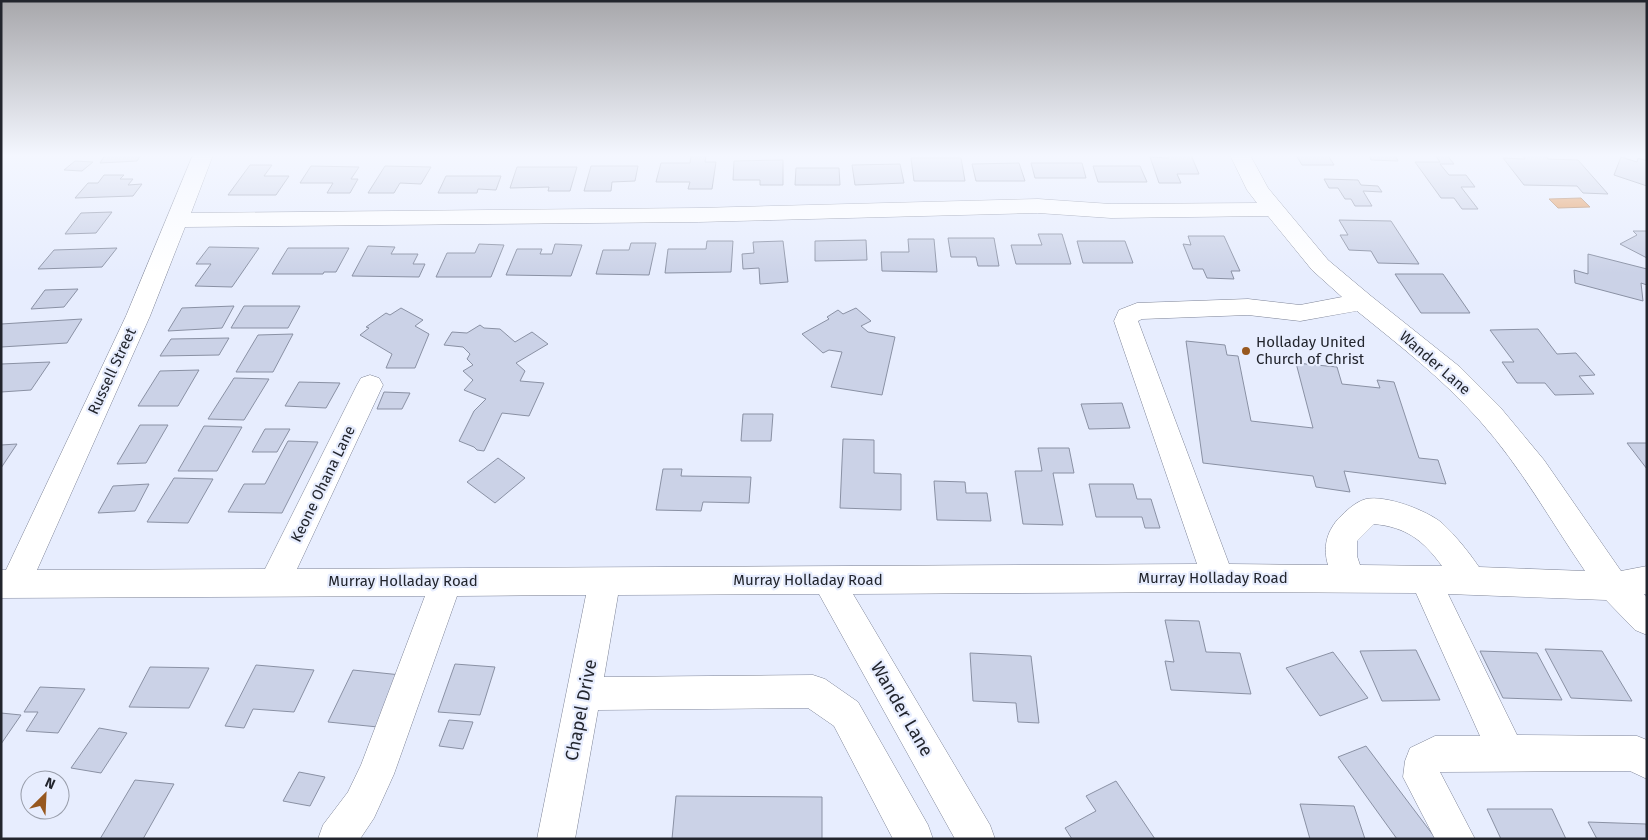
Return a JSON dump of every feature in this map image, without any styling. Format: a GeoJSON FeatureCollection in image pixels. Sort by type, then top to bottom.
{"type":"FeatureCollection","features":[{"type":"Feature","properties":{"kind":"street","name":"Russell Street"},"geometry":{"type":"LineString","coordinates":[[8,584],[138,316],[188,194]]}},
{"type":"Feature","properties":{"kind":"street","name":"Wander Lane"},"geometry":{"type":"LineString","coordinates":[[1261,194],[1320,266],[1341,306],[1451,374],[1490,414],[1534,468],[1588,551],[1614,586],[1647,620]]}},
{"type":"Feature","properties":{"kind":"street"},"geometry":{"type":"LineString","coordinates":[[178,220],[698,215],[1038,206],[1110,211],[1273,209]]}},
{"type":"Feature","properties":{"kind":"street"},"geometry":{"type":"LineString","coordinates":[[1218,578],[1126,321],[1128,316],[1137,311],[1248,307],[1300,314],[1341,306]]}},
{"type":"Feature","properties":{"kind":"street","name":"Keone Ohana Lane"},"geometry":{"type":"LineString","coordinates":[[275,582],[370,386]]}},
{"type":"Feature","properties":{"kind":"street"},"geometry":{"type":"LineString","coordinates":[[1348,578],[1340,559],[1341,541],[1344,534],[1368,511],[1391,512],[1418,521],[1438,536],[1471,580]]}},
{"type":"Feature","properties":{"kind":"street","name":"Murray Holladay Road"},"geometry":{"type":"LineString","coordinates":[[8,584],[1348,578],[1471,580],[1614,586],[1647,580]]}},
{"type":"Feature","properties":{"kind":"street"},"geometry":{"type":"LineString","coordinates":[[1425,579],[1507,754]]}},
{"type":"Feature","properties":{"kind":"street","name":"Chapel Drive"},"geometry":{"type":"LineString","coordinates":[[556,839],[604,580]]}},
{"type":"Feature","properties":{"kind":"street","name":"Wander Lane"},"geometry":{"type":"LineString","coordinates":[[828,580],[976,839]]}},
{"type":"Feature","properties":{"kind":"street"},"geometry":{"type":"LineString","coordinates":[[337,839],[361,805],[376,774],[446,581]]}},
{"type":"Feature","properties":{"kind":"street"},"geometry":{"type":"LineString","coordinates":[[584,694],[813,691],[846,714],[914,839]]}},
{"type":"Feature","properties":{"kind":"street"},"geometry":{"type":"LineString","coordinates":[[1456,839],[1420,777],[1423,761],[1435,754],[1630,753],[1637,754],[1647,761]]}},
{"type":"Feature","properties":{"kind":"shaded area"},"geometry":{"type":"Polygon","coordinates":[[[1581,198],[1590,207],[1558,208],[1549,199],[1581,198]]]}},
{"type":"Feature","properties":{"kind":"building"},"geometry":{"type":"Polygon","coordinates":[[[78,194],[134,194],[133,196],[75,198],[78,194]]]}},
{"type":"Feature","properties":{"kind":"building"},"geometry":{"type":"Polygon","coordinates":[[[229,194],[277,194],[276,195],[229,194]]]}},
{"type":"Feature","properties":{"kind":"building"},"geometry":{"type":"Polygon","coordinates":[[[1342,194],[1365,194],[1372,206],[1355,206],[1351,199],[1345,199],[1342,194]]]}},
{"type":"Feature","properties":{"kind":"building"},"geometry":{"type":"Polygon","coordinates":[[[1438,194],[1467,194],[1478,209],[1462,209],[1454,198],[1441,198],[1438,194]]]}},
{"type":"Feature","properties":{"kind":"building"},"geometry":{"type":"Polygon","coordinates":[[[112,212],[96,233],[65,234],[81,213],[112,212]]]}},
{"type":"Feature","properties":{"kind":"building"},"geometry":{"type":"Polygon","coordinates":[[[1339,220],[1391,221],[1419,264],[1378,263],[1371,251],[1349,250],[1340,235],[1348,235],[1339,220]]]}},
{"type":"Feature","properties":{"kind":"building"},"geometry":{"type":"Polygon","coordinates":[[[1633,231],[1647,231],[1647,258],[1620,244],[1637,235],[1633,231]]]}},
{"type":"Feature","properties":{"kind":"building"},"geometry":{"type":"Polygon","coordinates":[[[1038,234],[1062,234],[1071,264],[1016,264],[1011,245],[1042,245],[1038,234]]]}},
{"type":"Feature","properties":{"kind":"building"},"geometry":{"type":"Polygon","coordinates":[[[1188,236],[1224,236],[1240,271],[1231,271],[1234,279],[1207,278],[1203,269],[1193,269],[1183,244],[1191,245],[1188,236]]]}},
{"type":"Feature","properties":{"kind":"building"},"geometry":{"type":"Polygon","coordinates":[[[948,238],[994,238],[999,266],[978,266],[976,257],[951,257],[948,238]]]}},
{"type":"Feature","properties":{"kind":"building"},"geometry":{"type":"Polygon","coordinates":[[[908,239],[934,239],[937,272],[882,271],[881,252],[909,252],[908,239]]]}},
{"type":"Feature","properties":{"kind":"building"},"geometry":{"type":"Polygon","coordinates":[[[866,240],[867,260],[815,261],[815,241],[866,240]]]}},
{"type":"Feature","properties":{"kind":"building"},"geometry":{"type":"Polygon","coordinates":[[[707,241],[733,241],[731,272],[665,273],[668,249],[706,249],[707,241]]]}},
{"type":"Feature","properties":{"kind":"building"},"geometry":{"type":"Polygon","coordinates":[[[783,241],[788,282],[760,284],[759,268],[743,269],[742,254],[754,253],[753,242],[783,241]]]}},
{"type":"Feature","properties":{"kind":"building"},"geometry":{"type":"Polygon","coordinates":[[[1077,241],[1125,241],[1133,263],[1083,263],[1077,241]]]}},
{"type":"Feature","properties":{"kind":"building"},"geometry":{"type":"Polygon","coordinates":[[[631,243],[656,243],[649,275],[596,274],[603,250],[629,250],[631,243]]]}},
{"type":"Feature","properties":{"kind":"building"},"geometry":{"type":"Polygon","coordinates":[[[479,244],[504,245],[491,277],[436,277],[447,253],[475,253],[479,244]]]}},
{"type":"Feature","properties":{"kind":"building"},"geometry":{"type":"Polygon","coordinates":[[[555,244],[582,245],[571,276],[506,275],[517,249],[542,249],[540,254],[552,254],[555,244]]]}},
{"type":"Feature","properties":{"kind":"building"},"geometry":{"type":"Polygon","coordinates":[[[368,246],[395,247],[391,254],[418,254],[413,264],[425,264],[419,277],[352,276],[368,246]]]}},
{"type":"Feature","properties":{"kind":"building"},"geometry":{"type":"Polygon","coordinates":[[[209,247],[259,248],[232,287],[195,286],[211,264],[196,264],[209,247]]]}},
{"type":"Feature","properties":{"kind":"building"},"geometry":{"type":"Polygon","coordinates":[[[117,248],[102,267],[38,269],[54,250],[117,248]]]}},
{"type":"Feature","properties":{"kind":"building"},"geometry":{"type":"Polygon","coordinates":[[[288,248],[349,248],[336,272],[324,272],[323,274],[272,274],[288,248]]]}},
{"type":"Feature","properties":{"kind":"building"},"geometry":{"type":"Polygon","coordinates":[[[1588,254],[1647,269],[1647,285],[1641,283],[1643,301],[1575,283],[1574,270],[1588,274],[1588,254]]]}},
{"type":"Feature","properties":{"kind":"building"},"geometry":{"type":"Polygon","coordinates":[[[1395,274],[1443,274],[1470,313],[1421,313],[1395,274]]]}},
{"type":"Feature","properties":{"kind":"building"},"geometry":{"type":"Polygon","coordinates":[[[78,289],[64,307],[31,309],[45,290],[78,289]]]}},
{"type":"Feature","properties":{"kind":"building"},"geometry":{"type":"Polygon","coordinates":[[[234,306],[222,328],[168,331],[182,308],[234,306]]]}},
{"type":"Feature","properties":{"kind":"building"},"geometry":{"type":"Polygon","coordinates":[[[244,306],[300,306],[288,328],[231,328],[244,306]]]}},
{"type":"Feature","properties":{"kind":"building"},"geometry":{"type":"Polygon","coordinates":[[[401,308],[423,320],[415,326],[429,334],[415,368],[386,368],[392,354],[360,335],[369,328],[366,327],[386,313],[390,315],[401,308]]]}},
{"type":"Feature","properties":{"kind":"building"},"geometry":{"type":"Polygon","coordinates":[[[856,308],[871,321],[861,326],[868,332],[895,337],[882,395],[831,387],[842,352],[829,350],[823,353],[802,334],[829,319],[827,317],[838,310],[843,314],[856,308]]]}},
{"type":"Feature","properties":{"kind":"building"},"geometry":{"type":"Polygon","coordinates":[[[82,319],[67,343],[1,347],[1,324],[82,319]]]}},
{"type":"Feature","properties":{"kind":"building"},"geometry":{"type":"Polygon","coordinates":[[[480,325],[484,328],[500,329],[515,342],[532,332],[548,344],[516,363],[525,371],[520,381],[544,383],[529,416],[502,413],[484,451],[477,450],[459,441],[474,411],[486,399],[464,390],[473,380],[463,371],[473,365],[467,359],[470,354],[463,347],[444,345],[452,332],[467,333],[480,325]]]}},
{"type":"Feature","properties":{"kind":"building"},"geometry":{"type":"Polygon","coordinates":[[[1538,329],[1557,354],[1576,353],[1595,375],[1579,376],[1594,394],[1555,395],[1545,383],[1517,383],[1502,362],[1514,362],[1490,330],[1538,329]]]}},
{"type":"Feature","properties":{"kind":"building"},"geometry":{"type":"Polygon","coordinates":[[[293,334],[273,372],[236,372],[258,335],[293,334]]]}},
{"type":"Feature","properties":{"kind":"building"},"geometry":{"type":"Polygon","coordinates":[[[229,338],[219,355],[160,356],[171,339],[229,338]]]}},
{"type":"Feature","properties":{"kind":"building"},"geometry":{"type":"Polygon","coordinates":[[[1186,341],[1225,345],[1227,355],[1238,356],[1251,421],[1313,428],[1296,363],[1337,367],[1342,384],[1380,388],[1377,380],[1394,382],[1419,458],[1438,460],[1446,484],[1344,471],[1350,492],[1316,487],[1313,476],[1203,463],[1186,341]]]}},
{"type":"Feature","properties":{"kind":"building"},"geometry":{"type":"Polygon","coordinates":[[[50,362],[31,390],[1,392],[1,364],[50,362]]]}},
{"type":"Feature","properties":{"kind":"building"},"geometry":{"type":"Polygon","coordinates":[[[199,370],[178,406],[138,406],[160,371],[199,370]]]}},
{"type":"Feature","properties":{"kind":"building"},"geometry":{"type":"Polygon","coordinates":[[[234,378],[269,379],[244,420],[208,419],[234,378]]]}},
{"type":"Feature","properties":{"kind":"building"},"geometry":{"type":"Polygon","coordinates":[[[299,382],[340,383],[326,408],[285,406],[299,382]]]}},
{"type":"Feature","properties":{"kind":"building"},"geometry":{"type":"Polygon","coordinates":[[[384,392],[410,393],[402,409],[377,409],[384,392]]]}},
{"type":"Feature","properties":{"kind":"building"},"geometry":{"type":"Polygon","coordinates":[[[1122,403],[1130,428],[1089,429],[1081,404],[1122,403]]]}},
{"type":"Feature","properties":{"kind":"building"},"geometry":{"type":"Polygon","coordinates":[[[743,414],[773,414],[771,441],[741,441],[743,414]]]}},
{"type":"Feature","properties":{"kind":"building"},"geometry":{"type":"Polygon","coordinates":[[[140,425],[168,425],[146,463],[117,464],[140,425]]]}},
{"type":"Feature","properties":{"kind":"building"},"geometry":{"type":"Polygon","coordinates":[[[204,426],[242,427],[217,471],[178,471],[204,426]]]}},
{"type":"Feature","properties":{"kind":"building"},"geometry":{"type":"Polygon","coordinates":[[[265,429],[290,429],[277,452],[252,452],[265,429]]]}},
{"type":"Feature","properties":{"kind":"building"},"geometry":{"type":"Polygon","coordinates":[[[843,439],[874,440],[874,473],[901,474],[901,510],[840,508],[843,439]]]}},
{"type":"Feature","properties":{"kind":"building"},"geometry":{"type":"Polygon","coordinates":[[[288,441],[318,442],[282,513],[228,512],[244,484],[265,484],[288,441]]]}},
{"type":"Feature","properties":{"kind":"building"},"geometry":{"type":"Polygon","coordinates":[[[1627,443],[1647,443],[1647,469],[1627,443]]]}},
{"type":"Feature","properties":{"kind":"building"},"geometry":{"type":"Polygon","coordinates":[[[17,444],[1,468],[1,445],[17,444]]]}},
{"type":"Feature","properties":{"kind":"building"},"geometry":{"type":"Polygon","coordinates":[[[1038,448],[1069,448],[1074,473],[1053,473],[1063,525],[1023,524],[1015,471],[1042,471],[1038,448]]]}},
{"type":"Feature","properties":{"kind":"building"},"geometry":{"type":"Polygon","coordinates":[[[498,458],[525,478],[495,503],[467,482],[498,458]]]}},
{"type":"Feature","properties":{"kind":"building"},"geometry":{"type":"Polygon","coordinates":[[[663,469],[682,469],[681,476],[751,477],[749,503],[703,502],[701,511],[656,510],[663,469]]]}},
{"type":"Feature","properties":{"kind":"building"},"geometry":{"type":"Polygon","coordinates":[[[174,478],[213,479],[188,523],[147,522],[174,478]]]}},
{"type":"Feature","properties":{"kind":"building"},"geometry":{"type":"Polygon","coordinates":[[[934,481],[965,482],[966,493],[987,493],[991,521],[937,520],[934,481]]]}},
{"type":"Feature","properties":{"kind":"building"},"geometry":{"type":"Polygon","coordinates":[[[149,484],[135,511],[98,513],[113,486],[149,484]]]}},
{"type":"Feature","properties":{"kind":"building"},"geometry":{"type":"Polygon","coordinates":[[[1089,484],[1133,484],[1137,499],[1151,499],[1160,528],[1145,528],[1142,517],[1096,517],[1089,484]]]}},
{"type":"Feature","properties":{"kind":"building"},"geometry":{"type":"Polygon","coordinates":[[[1165,620],[1199,621],[1206,652],[1240,653],[1251,694],[1171,690],[1165,661],[1174,662],[1165,620]]]}},
{"type":"Feature","properties":{"kind":"building"},"geometry":{"type":"Polygon","coordinates":[[[1545,649],[1602,651],[1632,701],[1571,698],[1545,649]]]}},
{"type":"Feature","properties":{"kind":"building"},"geometry":{"type":"Polygon","coordinates":[[[1416,650],[1440,700],[1382,701],[1360,651],[1416,650]]]}},
{"type":"Feature","properties":{"kind":"building"},"geometry":{"type":"Polygon","coordinates":[[[1480,651],[1537,653],[1562,700],[1503,698],[1480,651]]]}},
{"type":"Feature","properties":{"kind":"building"},"geometry":{"type":"Polygon","coordinates":[[[1333,652],[1368,698],[1320,716],[1286,668],[1333,652]]]}},
{"type":"Feature","properties":{"kind":"building"},"geometry":{"type":"Polygon","coordinates":[[[970,653],[1031,656],[1039,723],[1018,722],[1016,703],[973,701],[970,653]]]}},
{"type":"Feature","properties":{"kind":"building"},"geometry":{"type":"Polygon","coordinates":[[[455,664],[495,667],[480,715],[438,712],[455,664]]]}},
{"type":"Feature","properties":{"kind":"building"},"geometry":{"type":"Polygon","coordinates":[[[256,665],[314,670],[294,712],[253,709],[244,728],[225,726],[256,665]]]}},
{"type":"Feature","properties":{"kind":"building"},"geometry":{"type":"Polygon","coordinates":[[[150,667],[209,668],[189,708],[129,707],[150,667]]]}},
{"type":"Feature","properties":{"kind":"building"},"geometry":{"type":"Polygon","coordinates":[[[353,670],[401,675],[378,727],[328,722],[353,670]]]}},
{"type":"Feature","properties":{"kind":"building"},"geometry":{"type":"Polygon","coordinates":[[[40,687],[85,689],[58,733],[26,731],[38,712],[24,712],[40,687]]]}},
{"type":"Feature","properties":{"kind":"building"},"geometry":{"type":"Polygon","coordinates":[[[1,713],[21,715],[1,744],[1,713]]]}},
{"type":"Feature","properties":{"kind":"building"},"geometry":{"type":"Polygon","coordinates":[[[449,720],[473,722],[463,749],[439,746],[449,720]]]}},
{"type":"Feature","properties":{"kind":"building"},"geometry":{"type":"Polygon","coordinates":[[[99,728],[127,733],[101,773],[71,768],[99,728]]]}},
{"type":"Feature","properties":{"kind":"building"},"geometry":{"type":"Polygon","coordinates":[[[1366,746],[1436,839],[1397,839],[1338,757],[1366,746]]]}},
{"type":"Feature","properties":{"kind":"building"},"geometry":{"type":"Polygon","coordinates":[[[299,772],[325,777],[310,806],[283,801],[299,772]]]}},
{"type":"Feature","properties":{"kind":"building"},"geometry":{"type":"Polygon","coordinates":[[[135,780],[174,784],[143,839],[100,839],[135,780]]]}},
{"type":"Feature","properties":{"kind":"building"},"geometry":{"type":"Polygon","coordinates":[[[1116,781],[1155,839],[1072,839],[1065,828],[1096,811],[1086,796],[1116,781]]]}},
{"type":"Feature","properties":{"kind":"building"},"geometry":{"type":"Polygon","coordinates":[[[676,796],[822,797],[822,839],[672,839],[676,796]]]}},
{"type":"Feature","properties":{"kind":"building"},"geometry":{"type":"Polygon","coordinates":[[[1300,804],[1354,806],[1365,839],[1310,839],[1300,804]]]}},
{"type":"Feature","properties":{"kind":"building"},"geometry":{"type":"Polygon","coordinates":[[[1487,809],[1552,809],[1566,839],[1501,839],[1487,809]]]}},
{"type":"Feature","properties":{"kind":"building"},"geometry":{"type":"Polygon","coordinates":[[[1588,822],[1646,824],[1647,839],[1597,839],[1588,822]]]}},
{"type":"Feature","properties":{"kind":"place","name":"Holladay United Church of Christ"},"geometry":{"type":"Point","coordinates":[1246,351]}}]}
